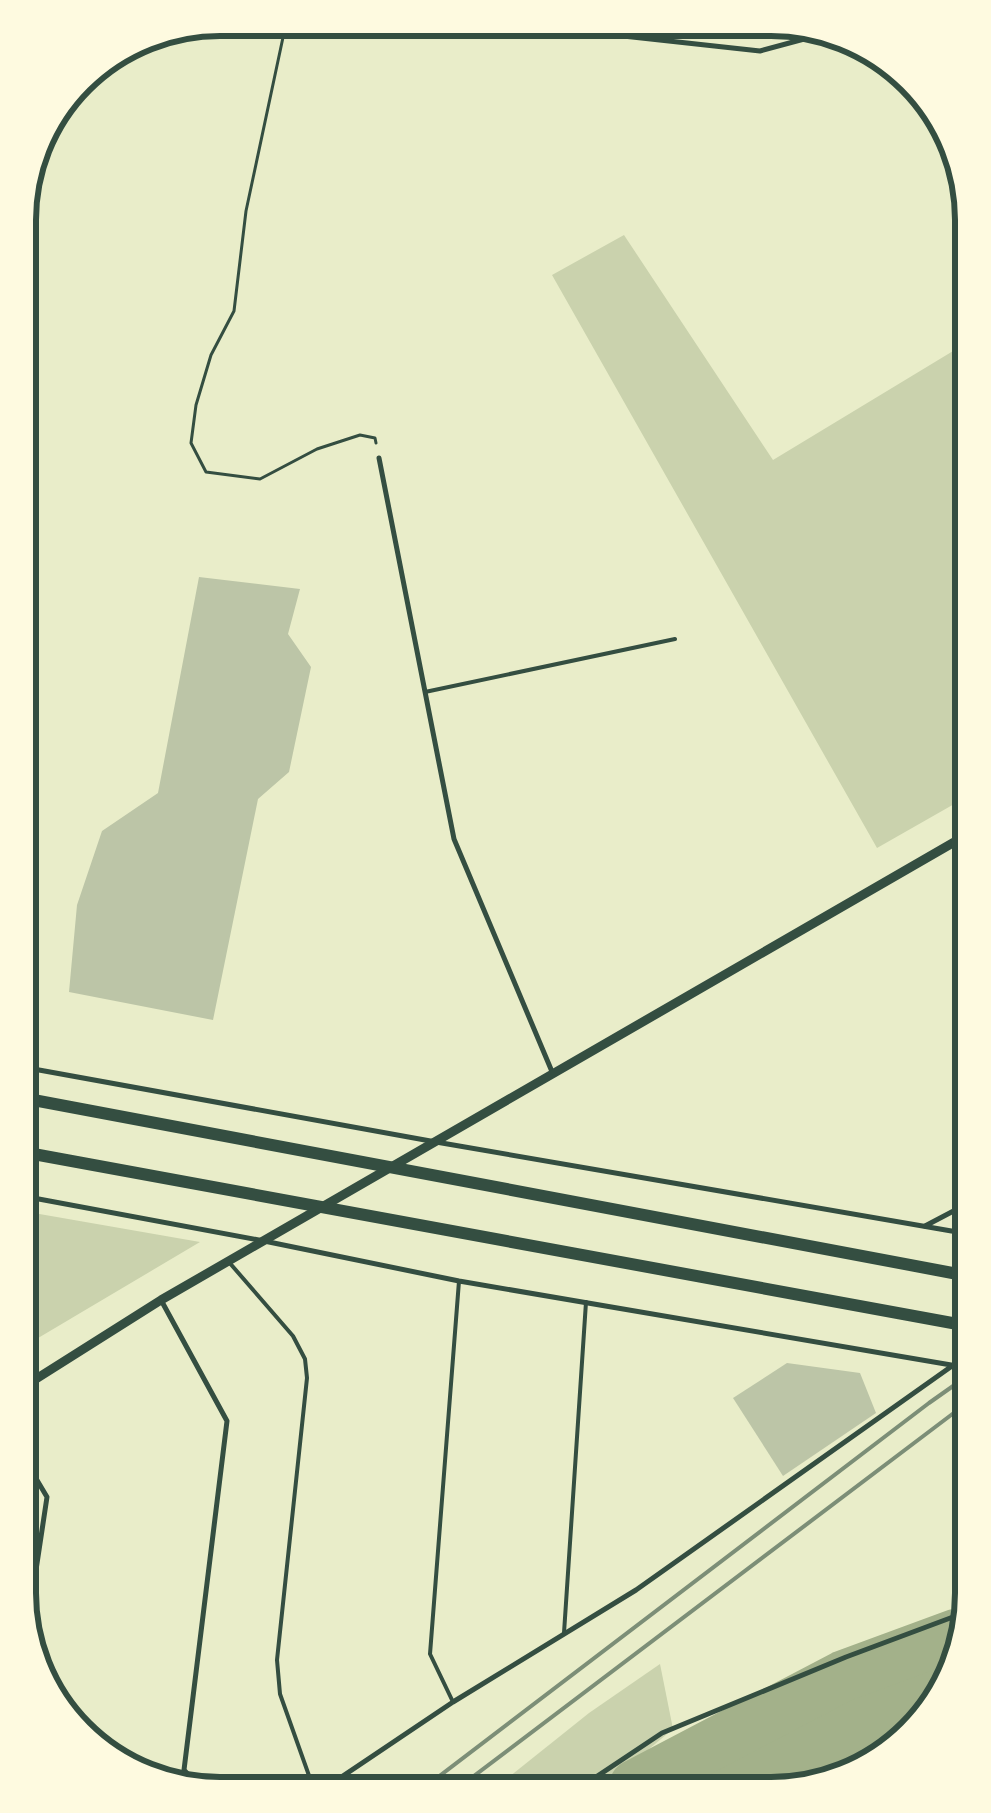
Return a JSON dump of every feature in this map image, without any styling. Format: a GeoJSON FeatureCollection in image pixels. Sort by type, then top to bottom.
{"type":"FeatureCollection","features":[{"type":"Feature","properties":{"kind":"main road"},"geometry":{"type":"LineString","coordinates":[[36,1101],[955,1273]]}},
{"type":"Feature","properties":{"kind":"main road"},"geometry":{"type":"LineString","coordinates":[[36,1154],[955,1324]]}},
{"type":"Feature","properties":{"kind":"street"},"geometry":{"type":"LineString","coordinates":[[623,36],[760,51],[803,39]]}},
{"type":"Feature","properties":{"kind":"street"},"geometry":{"type":"LineString","coordinates":[[379,458],[454,839],[553,1075]]}},
{"type":"Feature","properties":{"kind":"street"},"geometry":{"type":"LineString","coordinates":[[36,1379],[161,1300],[955,842]]}},
{"type":"Feature","properties":{"kind":"street"},"geometry":{"type":"LineString","coordinates":[[36,1069],[436,1142],[955,1232]]}},
{"type":"Feature","properties":{"kind":"street"},"geometry":{"type":"LineString","coordinates":[[36,1199],[264,1240],[459,1281],[955,1366]]}},
{"type":"Feature","properties":{"kind":"street"},"geometry":{"type":"LineString","coordinates":[[924,1226],[955,1210]]}},
{"type":"Feature","properties":{"kind":"street"},"geometry":{"type":"LineString","coordinates":[[161,1300],[226,1421],[184,1770],[187,1774]]}},
{"type":"Feature","properties":{"kind":"street"},"geometry":{"type":"LineString","coordinates":[[341,1777],[453,1702],[636,1590],[952,1365]]}},
{"type":"Feature","properties":{"kind":"street"},"geometry":{"type":"LineString","coordinates":[[36,1478],[47,1497],[36,1570]]}},
{"type":"Feature","properties":{"kind":"street"},"geometry":{"type":"LineString","coordinates":[[596,1777],[662,1733],[846,1657],[953,1617]]}},
{"type":"Feature","properties":{"kind":"lane"},"geometry":{"type":"LineString","coordinates":[[425,692],[675,639]]}},
{"type":"Feature","properties":{"kind":"lane"},"geometry":{"type":"LineString","coordinates":[[228,1261],[293,1336],[305,1359],[307,1378],[277,1660],[280,1694],[310,1777]]}},
{"type":"Feature","properties":{"kind":"lane"},"geometry":{"type":"LineString","coordinates":[[453,1702],[430,1654],[459,1281]]}},
{"type":"Feature","properties":{"kind":"lane"},"geometry":{"type":"LineString","coordinates":[[564,1633],[586,1302]]}},
{"type":"Feature","properties":{"kind":"path"},"geometry":{"type":"LineString","coordinates":[[284,36],[246,211],[234,311],[211,355],[196,405],[192,443],[206,472],[260,479],[317,449],[360,436],[375,438],[379,458]]}},
{"type":"Feature","properties":{"kind":"shaded area"},"geometry":{"type":"Polygon","coordinates":[[[624,235],[773,460],[955,350],[955,804],[877,848],[552,275],[624,235]]]}},
{"type":"Feature","properties":{"kind":"shaded area"},"geometry":{"type":"Polygon","coordinates":[[[36,1213],[200,1242],[36,1339],[36,1213]]]}},
{"type":"Feature","properties":{"kind":"shaded area"},"geometry":{"type":"Polygon","coordinates":[[[946,1647],[936,1674],[917,1705],[883,1739],[841,1763],[807,1773],[771,1777],[633,1777],[680,1746],[810,1691],[928,1657],[946,1647]]]}},
{"type":"Feature","properties":{"kind":"shaded area"},"geometry":{"type":"Polygon","coordinates":[[[660,1664],[673,1729],[616,1777],[509,1777],[589,1713],[660,1664]]]}},
{"type":"Feature","properties":{"kind":"building"},"geometry":{"type":"Polygon","coordinates":[[[199,577],[300,589],[288,634],[311,667],[289,772],[258,799],[213,1020],[69,992],[77,905],[102,831],[158,793],[199,577]]]}},
{"type":"Feature","properties":{"kind":"building"},"geometry":{"type":"Polygon","coordinates":[[[787,1363],[860,1373],[876,1413],[783,1476],[733,1398],[787,1363]]]}},
{"type":"Feature","properties":{"kind":"waterway"},"geometry":{"type":"LineString","coordinates":[[650,1777],[843,1676],[949,1637]]}},
{"type":"Feature","properties":{"kind":"railway"},"geometry":{"type":"LineString","coordinates":[[438,1777],[955,1385]]}},
{"type":"Feature","properties":{"kind":"railway"},"geometry":{"type":"LineString","coordinates":[[473,1777],[955,1412]]}}]}
